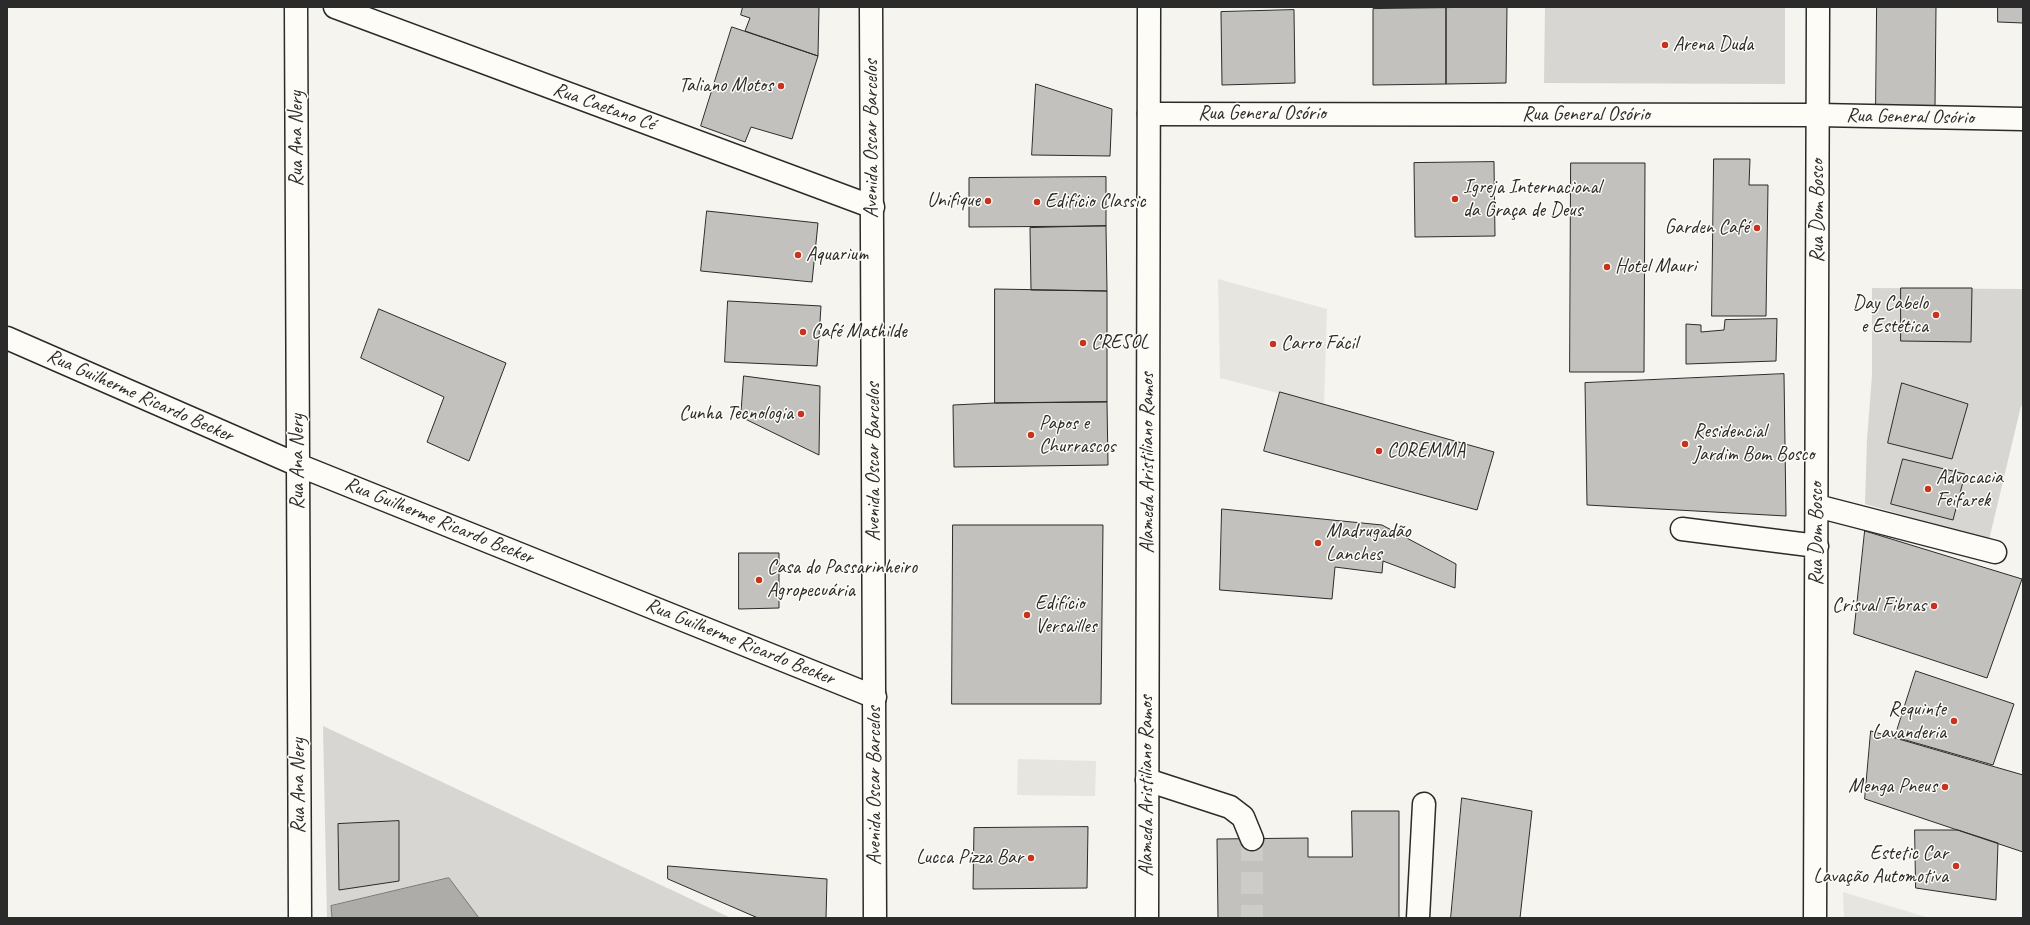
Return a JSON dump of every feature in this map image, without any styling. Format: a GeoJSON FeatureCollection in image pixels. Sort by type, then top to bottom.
{"type":"FeatureCollection","features":[{"type":"Feature","properties":{"kind":"street","name":"Rua Ana Nery"},"geometry":{"type":"LineString","coordinates":[[296,7],[300,918]]}},
{"type":"Feature","properties":{"kind":"street","name":"Rua Caetano Cé"},"geometry":{"type":"LineString","coordinates":[[335,7],[872,207]]}},
{"type":"Feature","properties":{"kind":"street","name":"Avenida Oscar Barcelos"},"geometry":{"type":"LineString","coordinates":[[871,7],[875,918]]}},
{"type":"Feature","properties":{"kind":"street","name":"Alameda Aristiliano Ramos"},"geometry":{"type":"LineString","coordinates":[[1147,918],[1149,7]]}},
{"type":"Feature","properties":{"kind":"street","name":"Rua Dom Bosco"},"geometry":{"type":"LineString","coordinates":[[1815,918],[1818,7]]}},
{"type":"Feature","properties":{"kind":"street","name":"Rua General Osório"},"geometry":{"type":"LineString","coordinates":[[1148,114],[1818,115],[2023,119]]}},
{"type":"Feature","properties":{"kind":"street","name":"Rua Guilherme Ricardo Becker"},"geometry":{"type":"LineString","coordinates":[[7,338],[298,464],[875,697]]}},
{"type":"Feature","properties":{"kind":"street"},"geometry":{"type":"LineString","coordinates":[[1817,506],[1995,552]]}},
{"type":"Feature","properties":{"kind":"street"},"geometry":{"type":"LineString","coordinates":[[1682,529],[1817,546]]}},
{"type":"Feature","properties":{"kind":"street"},"geometry":{"type":"LineString","coordinates":[[1147,780],[1230,808],[1243,817],[1252,838]]}},
{"type":"Feature","properties":{"kind":"street"},"geometry":{"type":"LineString","coordinates":[[1418,918],[1424,804]]}},
{"type":"Feature","properties":{"kind":"shaded area","name":"Arena Duda"},"geometry":{"type":"Polygon","coordinates":[[[1545,7],[1785,7],[1785,84],[1544,83],[1545,7]]]}},
{"type":"Feature","properties":{"kind":"shaded area","name":"Carro Fácil"},"geometry":{"type":"Polygon","coordinates":[[[1218,279],[1327,309],[1324,405],[1220,378],[1218,279]]]}},
{"type":"Feature","properties":{"kind":"shaded area"},"geometry":{"type":"Polygon","coordinates":[[[1872,288],[2023,289],[2023,406],[2021,406],[1989,540],[1865,504],[1867,439],[1872,376],[1872,288]]]}},
{"type":"Feature","properties":{"kind":"shaded area"},"geometry":{"type":"Polygon","coordinates":[[[323,726],[731,918],[327,918],[323,726]]]}},
{"type":"Feature","properties":{"kind":"shaded area"},"geometry":{"type":"Polygon","coordinates":[[[1018,759],[1096,761],[1095,796],[1017,795],[1018,759]]]}},
{"type":"Feature","properties":{"kind":"shaded area"},"geometry":{"type":"Polygon","coordinates":[[[449,878],[479,918],[332,918],[331,906],[449,878]]]}},
{"type":"Feature","properties":{"kind":"shaded area"},"geometry":{"type":"Polygon","coordinates":[[[1843,892],[1916,914],[1930,918],[1844,918],[1843,892]]]}},
{"type":"Feature","properties":{"kind":"building"},"geometry":{"type":"Polygon","coordinates":[[[743,7],[819,7],[818,56],[745,31],[750,18],[741,15],[743,7]]]}},
{"type":"Feature","properties":{"kind":"building"},"geometry":{"type":"Polygon","coordinates":[[[1507,7],[1506,83],[1446,84],[1446,8],[1507,7]]]}},
{"type":"Feature","properties":{"kind":"building"},"geometry":{"type":"Polygon","coordinates":[[[1877,7],[1936,7],[1935,106],[1876,106],[1877,7]]]}},
{"type":"Feature","properties":{"kind":"building"},"geometry":{"type":"Polygon","coordinates":[[[1998,7],[2023,7],[2023,23],[1998,22],[1998,7]]]}},
{"type":"Feature","properties":{"kind":"building"},"geometry":{"type":"Polygon","coordinates":[[[1446,8],[1446,84],[1373,85],[1373,9],[1446,8]]]}},
{"type":"Feature","properties":{"kind":"building"},"geometry":{"type":"Polygon","coordinates":[[[1294,10],[1295,83],[1222,85],[1221,12],[1294,10]]]}},
{"type":"Feature","properties":{"kind":"building"},"geometry":{"type":"Polygon","coordinates":[[[732,27],[818,56],[792,139],[751,127],[745,142],[701,126],[732,27]]]}},
{"type":"Feature","properties":{"kind":"building"},"geometry":{"type":"Polygon","coordinates":[[[1036,84],[1112,109],[1110,156],[1032,155],[1036,84]]]}},
{"type":"Feature","properties":{"kind":"building"},"geometry":{"type":"Polygon","coordinates":[[[1714,159],[1750,159],[1749,185],[1768,185],[1766,316],[1712,316],[1714,159]]]}},
{"type":"Feature","properties":{"kind":"building","name":"Igreja Internacional da Graça de Deus"},"geometry":{"type":"Polygon","coordinates":[[[1494,162],[1495,236],[1415,237],[1414,163],[1494,162]]]}},
{"type":"Feature","properties":{"kind":"building","name":"Hotel Mauri"},"geometry":{"type":"Polygon","coordinates":[[[1571,163],[1645,163],[1644,372],[1570,372],[1571,163]]]}},
{"type":"Feature","properties":{"kind":"building","name":"Edifício Classic"},"geometry":{"type":"Polygon","coordinates":[[[1106,177],[1106,226],[969,227],[969,178],[1106,177]]]}},
{"type":"Feature","properties":{"kind":"building"},"geometry":{"type":"Polygon","coordinates":[[[707,211],[818,223],[812,282],[701,271],[707,211]]]}},
{"type":"Feature","properties":{"kind":"building"},"geometry":{"type":"Polygon","coordinates":[[[1106,226],[1107,291],[1031,290],[1030,228],[1106,226]]]}},
{"type":"Feature","properties":{"kind":"building","name":"Day Cabelo e Estética"},"geometry":{"type":"Polygon","coordinates":[[[1901,288],[1972,288],[1971,342],[1901,341],[1901,288]]]}},
{"type":"Feature","properties":{"kind":"building"},"geometry":{"type":"Polygon","coordinates":[[[995,289],[1107,291],[1107,402],[995,403],[995,289]]]}},
{"type":"Feature","properties":{"kind":"building"},"geometry":{"type":"Polygon","coordinates":[[[728,301],[821,306],[817,366],[725,362],[728,301]]]}},
{"type":"Feature","properties":{"kind":"building"},"geometry":{"type":"Polygon","coordinates":[[[379,309],[506,363],[469,461],[427,442],[444,397],[361,358],[379,309]]]}},
{"type":"Feature","properties":{"kind":"building"},"geometry":{"type":"Polygon","coordinates":[[[1777,319],[1776,361],[1686,364],[1686,324],[1701,325],[1701,332],[1724,330],[1725,320],[1777,319]]]}},
{"type":"Feature","properties":{"kind":"building","name":"Residencial Jardim Bom Bosco"},"geometry":{"type":"Polygon","coordinates":[[[1784,374],[1786,516],[1587,505],[1585,383],[1784,374]]]}},
{"type":"Feature","properties":{"kind":"building"},"geometry":{"type":"Polygon","coordinates":[[[744,376],[820,386],[819,455],[741,417],[744,376]]]}},
{"type":"Feature","properties":{"kind":"building"},"geometry":{"type":"Polygon","coordinates":[[[1902,383],[1968,404],[1952,459],[1888,443],[1902,383]]]}},
{"type":"Feature","properties":{"kind":"building","name":"COREMMA"},"geometry":{"type":"Polygon","coordinates":[[[1280,392],[1494,452],[1477,510],[1264,451],[1280,392]]]}},
{"type":"Feature","properties":{"kind":"building","name":"Papos e Churrascos"},"geometry":{"type":"Polygon","coordinates":[[[1107,402],[1108,465],[954,467],[953,405],[1107,402]]]}},
{"type":"Feature","properties":{"kind":"building","name":"Advocacia Feifarek"},"geometry":{"type":"Polygon","coordinates":[[[1903,459],[1965,474],[1953,520],[1891,504],[1903,459]]]}},
{"type":"Feature","properties":{"kind":"building","name":"Madrugadão Lanches"},"geometry":{"type":"Polygon","coordinates":[[[1222,509],[1382,525],[1456,564],[1455,588],[1383,561],[1382,573],[1335,567],[1332,599],[1220,590],[1222,509]]]}},
{"type":"Feature","properties":{"kind":"building","name":"Edifício Versailles"},"geometry":{"type":"Polygon","coordinates":[[[953,525],[1103,525],[1101,704],[952,704],[953,525]]]}},
{"type":"Feature","properties":{"kind":"building","name":"Crisval Fibras"},"geometry":{"type":"Polygon","coordinates":[[[1865,531],[2022,579],[1987,678],[1854,634],[1865,531]]]}},
{"type":"Feature","properties":{"kind":"building","name":"Casa do Passarinheiro Agropecuária"},"geometry":{"type":"Polygon","coordinates":[[[739,553],[779,553],[779,608],[739,609],[739,553]]]}},
{"type":"Feature","properties":{"kind":"building","name":"Requinte Lavanderia"},"geometry":{"type":"Polygon","coordinates":[[[1916,671],[2014,704],[1993,765],[1895,737],[1916,671]]]}},
{"type":"Feature","properties":{"kind":"building","name":"Menga Pneus"},"geometry":{"type":"Polygon","coordinates":[[[1871,731],[2023,775],[2023,852],[1865,799],[1871,731]]]}},
{"type":"Feature","properties":{"kind":"building"},"geometry":{"type":"Polygon","coordinates":[[[1462,798],[1532,811],[1520,918],[1451,918],[1462,798]]]}},
{"type":"Feature","properties":{"kind":"building"},"geometry":{"type":"Polygon","coordinates":[[[1352,811],[1399,811],[1399,918],[1218,918],[1217,839],[1308,838],[1308,857],[1352,857],[1352,811]]]}},
{"type":"Feature","properties":{"kind":"building"},"geometry":{"type":"Polygon","coordinates":[[[399,821],[399,881],[339,890],[338,824],[399,821]]]}},
{"type":"Feature","properties":{"kind":"building","name":"Lucca Pizza Bar"},"geometry":{"type":"Polygon","coordinates":[[[1088,827],[1087,888],[973,889],[974,828],[1088,827]]]}},
{"type":"Feature","properties":{"kind":"building","name":"Estetic Car Lavação Automotiva"},"geometry":{"type":"Polygon","coordinates":[[[1915,830],[1958,830],[1998,843],[1996,900],[1916,888],[1915,830]]]}},
{"type":"Feature","properties":{"kind":"building"},"geometry":{"type":"Polygon","coordinates":[[[668,866],[827,879],[826,918],[758,918],[668,879],[668,866]]]}},
{"type":"Feature","properties":{"kind":"tunnel"},"geometry":{"type":"LineString","coordinates":[[1252,839],[1252,918]]}},
{"type":"Feature","properties":{"kind":"place","name":"Arena Duda"},"geometry":{"type":"Point","coordinates":[1665,45]}},
{"type":"Feature","properties":{"kind":"place","name":"Taliano Motos"},"geometry":{"type":"Point","coordinates":[781,86]}},
{"type":"Feature","properties":{"kind":"place","name":"Igreja Internacional da Graça de Deus"},"geometry":{"type":"Point","coordinates":[1455,199]}},
{"type":"Feature","properties":{"kind":"place","name":"Unifique"},"geometry":{"type":"Point","coordinates":[988,201]}},
{"type":"Feature","properties":{"kind":"place","name":"Edifício Classic"},"geometry":{"type":"Point","coordinates":[1037,202]}},
{"type":"Feature","properties":{"kind":"place","name":"Garden Café"},"geometry":{"type":"Point","coordinates":[1757,228]}},
{"type":"Feature","properties":{"kind":"place","name":"Aquarium"},"geometry":{"type":"Point","coordinates":[798,255]}},
{"type":"Feature","properties":{"kind":"place","name":"Hotel Mauri"},"geometry":{"type":"Point","coordinates":[1607,267]}},
{"type":"Feature","properties":{"kind":"place","name":"Day Cabelo e Estética"},"geometry":{"type":"Point","coordinates":[1936,315]}},
{"type":"Feature","properties":{"kind":"place","name":"Café Mathilde"},"geometry":{"type":"Point","coordinates":[803,332]}},
{"type":"Feature","properties":{"kind":"place","name":"CRESOL"},"geometry":{"type":"Point","coordinates":[1083,343]}},
{"type":"Feature","properties":{"kind":"place","name":"Carro Fácil"},"geometry":{"type":"Point","coordinates":[1273,344]}},
{"type":"Feature","properties":{"kind":"place","name":"Cunha Tecnologia"},"geometry":{"type":"Point","coordinates":[801,414]}},
{"type":"Feature","properties":{"kind":"place","name":"Papos e Churrascos"},"geometry":{"type":"Point","coordinates":[1031,435]}},
{"type":"Feature","properties":{"kind":"place","name":"Residencial Jardim Bom Bosco"},"geometry":{"type":"Point","coordinates":[1685,444]}},
{"type":"Feature","properties":{"kind":"place","name":"COREMMA"},"geometry":{"type":"Point","coordinates":[1379,451]}},
{"type":"Feature","properties":{"kind":"place","name":"Advocacia Feifarek"},"geometry":{"type":"Point","coordinates":[1928,489]}},
{"type":"Feature","properties":{"kind":"place","name":"Madrugadão Lanches"},"geometry":{"type":"Point","coordinates":[1318,543]}},
{"type":"Feature","properties":{"kind":"place","name":"Casa do Passarinheiro Agropecuária"},"geometry":{"type":"Point","coordinates":[759,580]}},
{"type":"Feature","properties":{"kind":"place","name":"Crisval Fibras"},"geometry":{"type":"Point","coordinates":[1934,606]}},
{"type":"Feature","properties":{"kind":"place","name":"Edifício Versailles"},"geometry":{"type":"Point","coordinates":[1027,615]}},
{"type":"Feature","properties":{"kind":"place","name":"Requinte Lavanderia"},"geometry":{"type":"Point","coordinates":[1954,721]}},
{"type":"Feature","properties":{"kind":"place","name":"Menga Pneus"},"geometry":{"type":"Point","coordinates":[1945,787]}},
{"type":"Feature","properties":{"kind":"place","name":"Lucca Pizza Bar"},"geometry":{"type":"Point","coordinates":[1031,858]}},
{"type":"Feature","properties":{"kind":"place","name":"Estetic Car Lavação Automotiva"},"geometry":{"type":"Point","coordinates":[1956,866]}}]}
